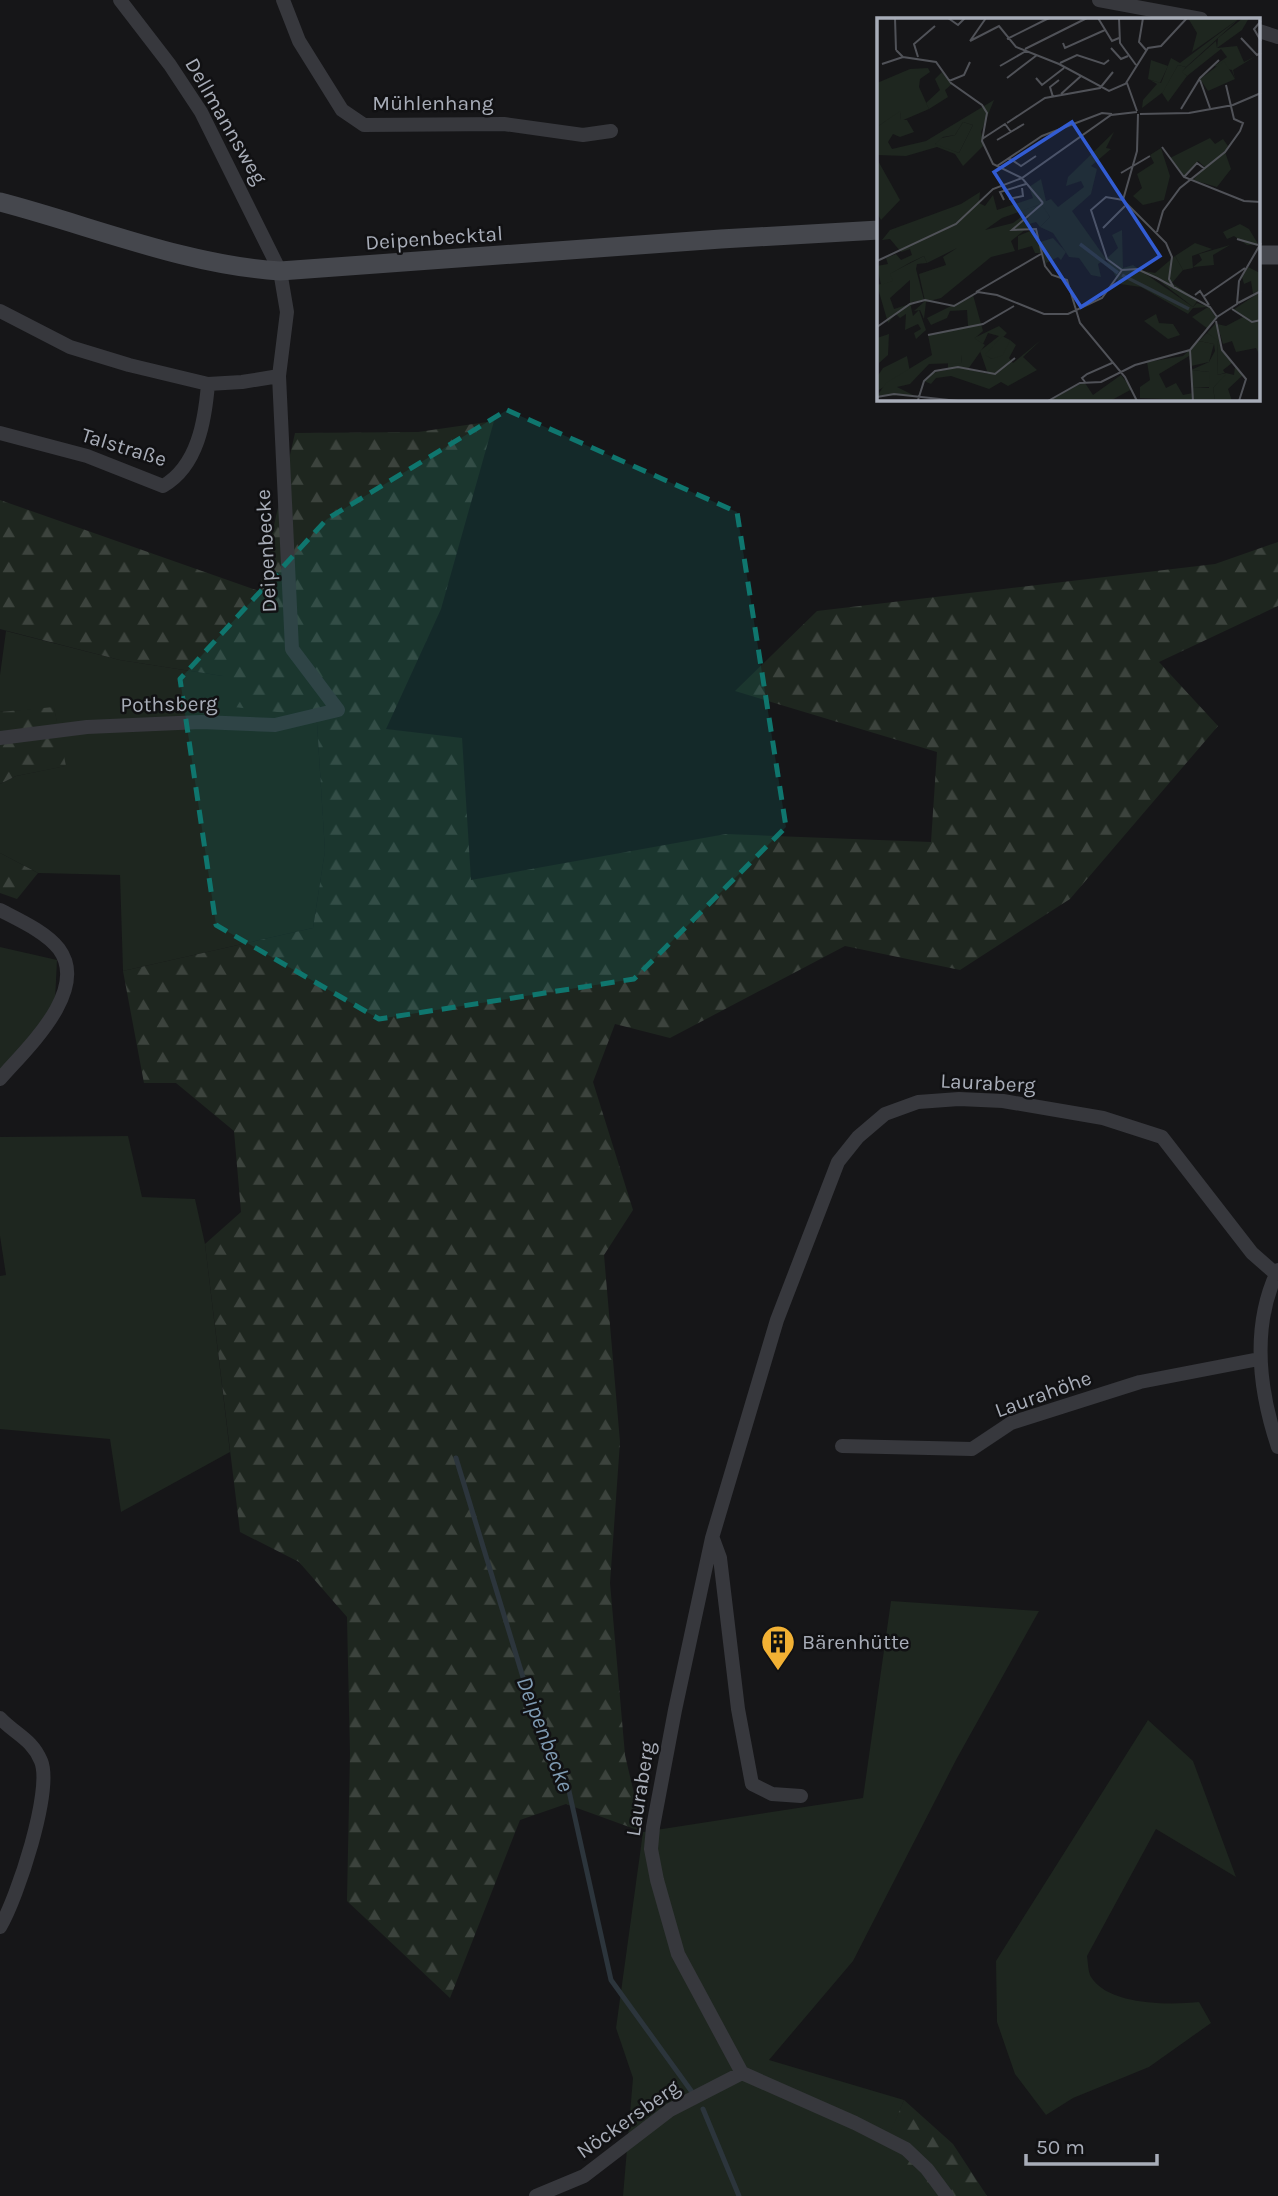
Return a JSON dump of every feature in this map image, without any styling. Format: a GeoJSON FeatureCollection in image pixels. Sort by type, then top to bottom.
{"type":"FeatureCollection","features":[{"type":"Feature","properties":{"kind":"main road","name":"Deipenbecktal"},"geometry":{"type":"LineString","coordinates":[[0,202],[245,269],[281,271],[877,230]]}},
{"type":"Feature","properties":{"kind":"main road"},"geometry":{"type":"LineString","coordinates":[[1260,255],[1278,255]]}},
{"type":"Feature","properties":{"kind":"street","name":"Dellmannsweg"},"geometry":{"type":"LineString","coordinates":[[120,0],[170,65],[201,112],[281,271]]}},
{"type":"Feature","properties":{"kind":"street","name":"Mühlenhang"},"geometry":{"type":"LineString","coordinates":[[283,0],[299,41],[342,110],[364,125],[504,124],[583,135],[611,131]]}},
{"type":"Feature","properties":{"kind":"street"},"geometry":{"type":"LineString","coordinates":[[1099,0],[1196,18]]}},
{"type":"Feature","properties":{"kind":"street"},"geometry":{"type":"LineString","coordinates":[[1260,31],[1278,37]]}},
{"type":"Feature","properties":{"kind":"street"},"geometry":{"type":"LineString","coordinates":[[0,311],[70,347],[129,366],[208,383],[242,382],[279,376],[287,312],[281,271]]}},
{"type":"Feature","properties":{"kind":"street","name":"Deipenbecke"},"geometry":{"type":"LineString","coordinates":[[279,376],[292,649],[338,710]]}},
{"type":"Feature","properties":{"kind":"street","name":"Talstraße"},"geometry":{"type":"LineString","coordinates":[[0,433],[87,456],[163,486],[176,479],[192,455],[202,427],[208,383]]}},
{"type":"Feature","properties":{"kind":"street","name":"Pothsberg"},"geometry":{"type":"LineString","coordinates":[[0,738],[87,727],[201,722],[275,725],[338,710]]}},
{"type":"Feature","properties":{"kind":"street"},"geometry":{"type":"LineString","coordinates":[[0,910],[57,946],[64,958],[65,976],[62,1002],[56,1015],[0,1079]]}},
{"type":"Feature","properties":{"kind":"street","name":"Lauraberg"},"geometry":{"type":"LineString","coordinates":[[742,2073],[678,1954],[651,1849],[661,1779],[712,1538],[777,1320],[838,1162],[858,1137],[885,1114],[918,1102],[959,1099],[1003,1101],[1103,1118],[1162,1137],[1252,1253],[1277,1272]]}},
{"type":"Feature","properties":{"kind":"street"},"geometry":{"type":"LineString","coordinates":[[1277,1272],[1265,1314],[1259,1359],[1263,1392],[1278,1447]]}},
{"type":"Feature","properties":{"kind":"street","name":"Laurahöhe"},"geometry":{"type":"LineString","coordinates":[[842,1446],[972,1449],[1011,1423],[1140,1382],[1259,1359]]}},
{"type":"Feature","properties":{"kind":"street"},"geometry":{"type":"LineString","coordinates":[[712,1538],[720,1558],[738,1709],[752,1784],[772,1794],[801,1796]]}},
{"type":"Feature","properties":{"kind":"street"},"geometry":{"type":"LineString","coordinates":[[0,1718],[34,1747],[42,1764],[43,1782],[28,1856],[16,1894],[0,1927]]}},
{"type":"Feature","properties":{"kind":"street"},"geometry":{"type":"LineString","coordinates":[[742,2073],[855,2123],[905,2149],[927,2169],[947,2196]]}},
{"type":"Feature","properties":{"kind":"street","name":"Nöckersberg"},"geometry":{"type":"LineString","coordinates":[[536,2196],[584,2176],[670,2110],[742,2073]]}},
{"type":"Feature","properties":{"kind":"highlighted area"},"geometry":{"type":"Polygon","coordinates":[[[507,410],[737,512],[786,827],[634,979],[379,1019],[216,925],[180,679],[327,519],[507,410]]]}},
{"type":"Feature","properties":{"kind":"green space"},"geometry":{"type":"Polygon","coordinates":[[[494,421],[441,609],[386,729],[462,738],[471,880],[726,834],[931,842],[937,752],[735,691],[817,611],[1215,564],[1278,542],[1278,606],[1159,662],[1218,726],[1070,899],[960,970],[845,946],[670,1038],[615,1024],[593,1082],[633,1210],[604,1255],[620,1442],[610,1583],[625,1755],[643,1832],[566,1804],[520,1820],[450,1998],[347,1901],[350,1753],[347,1617],[299,1562],[240,1532],[205,1244],[241,1212],[234,1131],[176,1083],[144,1083],[123,971],[313,928],[325,851],[317,723],[311,716],[234,707],[223,676],[120,660],[0,629],[0,500],[259,591],[295,433],[418,432],[494,421]]]}},
{"type":"Feature","properties":{"kind":"green space"},"geometry":{"type":"Polygon","coordinates":[[[6,631],[120,660],[223,676],[311,716],[317,723],[325,851],[313,928],[123,971],[120,875],[38,873],[0,853],[0,784],[16,776],[65,766],[54,708],[0,712],[0,675],[6,631]]]}},
{"type":"Feature","properties":{"kind":"green space"},"geometry":{"type":"Polygon","coordinates":[[[54,707],[66,766],[16,776],[0,784],[0,712],[54,707]]]}},
{"type":"Feature","properties":{"kind":"green space"},"geometry":{"type":"Polygon","coordinates":[[[0,853],[38,873],[17,899],[0,893],[0,853]]]}},
{"type":"Feature","properties":{"kind":"green space"},"geometry":{"type":"Polygon","coordinates":[[[0,947],[57,960],[55,1001],[0,1081],[0,947]]]}},
{"type":"Feature","properties":{"kind":"green space"},"geometry":{"type":"Polygon","coordinates":[[[128,1136],[142,1197],[195,1199],[205,1244],[230,1452],[121,1512],[110,1439],[0,1429],[0,1276],[6,1275],[0,1236],[0,1137],[128,1136]]]}},
{"type":"Feature","properties":{"kind":"green space"},"geometry":{"type":"Polygon","coordinates":[[[891,1601],[1039,1611],[956,1760],[853,1961],[769,2060],[904,2100],[886,2144],[932,2196],[623,2196],[633,2078],[616,2028],[643,1832],[863,1798],[891,1601]]]}},
{"type":"Feature","properties":{"kind":"green space"},"geometry":{"type":"Polygon","coordinates":[[[1148,1720],[1193,1761],[1236,1877],[1156,1829],[1087,1956],[1089,1970],[1091,1977],[1100,1987],[1112,1994],[1141,2002],[1199,2002],[1211,2023],[1149,2067],[1073,2098],[1046,2115],[1015,2074],[997,2022],[996,1961],[1148,1720]]]}},
{"type":"Feature","properties":{"kind":"green space"},"geometry":{"type":"Polygon","coordinates":[[[904,2100],[953,2144],[987,2196],[920,2196],[885,2144],[904,2100]]]}},
{"type":"Feature","properties":{"kind":"waterway","name":"Deipenbecke"},"geometry":{"type":"LineString","coordinates":[[456,1458],[529,1697],[567,1782],[611,1980],[692,2092]]}},
{"type":"Feature","properties":{"kind":"waterway","name":"Deipenbecke"},"geometry":{"type":"LineString","coordinates":[[703,2109],[739,2196]]}},
{"type":"Feature","properties":{"kind":"place","name":"Bärenhütte"},"geometry":{"type":"Point","coordinates":[778,1672]}}]}
